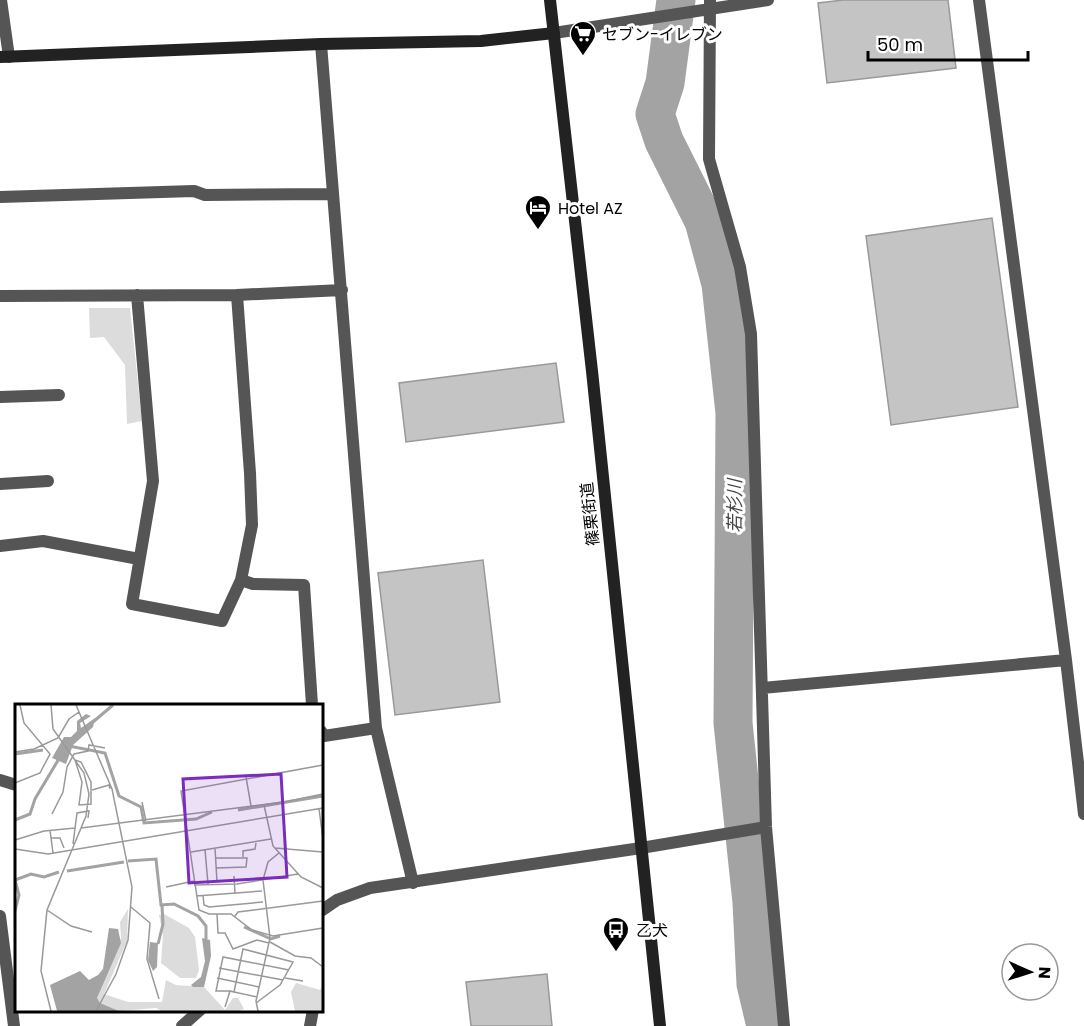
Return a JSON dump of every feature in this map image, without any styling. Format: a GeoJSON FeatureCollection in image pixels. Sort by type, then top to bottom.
{"type":"FeatureCollection","features":[{"type":"Feature","properties":{"kind":"main road","name":"篠栗街道"},"geometry":{"type":"LineString","coordinates":[[550,0],[591,359],[660,1026]]}},
{"type":"Feature","properties":{"kind":"main road"},"geometry":{"type":"LineString","coordinates":[[4,57],[321,44],[481,41],[554,33]]}},
{"type":"Feature","properties":{"kind":"street"},"geometry":{"type":"LineString","coordinates":[[1,0],[4,57]]}},
{"type":"Feature","properties":{"kind":"street"},"geometry":{"type":"LineString","coordinates":[[554,33],[710,4],[768,0]]}},
{"type":"Feature","properties":{"kind":"street"},"geometry":{"type":"LineString","coordinates":[[979,0],[1066,660],[1084,814]]}},
{"type":"Feature","properties":{"kind":"street"},"geometry":{"type":"LineString","coordinates":[[710,4],[710,159],[740,267],[751,334],[766,827],[783,1026]]}},
{"type":"Feature","properties":{"kind":"street"},"geometry":{"type":"LineString","coordinates":[[321,44],[376,728],[412,883]]}},
{"type":"Feature","properties":{"kind":"street"},"geometry":{"type":"LineString","coordinates":[[0,197],[194,191],[205,195],[333,194]]}},
{"type":"Feature","properties":{"kind":"street"},"geometry":{"type":"LineString","coordinates":[[0,296],[237,295],[342,290]]}},
{"type":"Feature","properties":{"kind":"street"},"geometry":{"type":"LineString","coordinates":[[136,296],[153,481],[132,604],[222,621],[241,580],[252,525],[237,295]]}},
{"type":"Feature","properties":{"kind":"street"},"geometry":{"type":"LineString","coordinates":[[0,397],[59,395]]}},
{"type":"Feature","properties":{"kind":"street"},"geometry":{"type":"LineString","coordinates":[[0,484],[48,481]]}},
{"type":"Feature","properties":{"kind":"street"},"geometry":{"type":"LineString","coordinates":[[0,546],[43,541],[139,559]]}},
{"type":"Feature","properties":{"kind":"street"},"geometry":{"type":"LineString","coordinates":[[241,580],[253,584],[304,585],[312,704]]}},
{"type":"Feature","properties":{"kind":"street"},"geometry":{"type":"LineString","coordinates":[[762,688],[1066,660]]}},
{"type":"Feature","properties":{"kind":"street"},"geometry":{"type":"LineString","coordinates":[[322,732],[324,736],[376,728]]}},
{"type":"Feature","properties":{"kind":"street"},"geometry":{"type":"LineString","coordinates":[[0,780],[15,785]]}},
{"type":"Feature","properties":{"kind":"street"},"geometry":{"type":"LineString","coordinates":[[322,910],[337,900],[370,888],[766,827]]}},
{"type":"Feature","properties":{"kind":"street"},"geometry":{"type":"LineString","coordinates":[[0,916],[15,1026]]}},
{"type":"Feature","properties":{"kind":"street"},"geometry":{"type":"LineString","coordinates":[[182,1026],[199,1011]]}},
{"type":"Feature","properties":{"kind":"street"},"geometry":{"type":"LineString","coordinates":[[310,1026],[313,1011]]}},
{"type":"Feature","properties":{"kind":"shaded area"},"geometry":{"type":"Polygon","coordinates":[[[89,308],[130,308],[142,421],[127,424],[125,365],[104,337],[90,338],[89,308]]]}},
{"type":"Feature","properties":{"kind":"building"},"geometry":{"type":"Polygon","coordinates":[[[843,0],[948,0],[956,68],[827,83],[818,3],[843,0]]]}},
{"type":"Feature","properties":{"kind":"building"},"geometry":{"type":"Polygon","coordinates":[[[992,218],[1018,407],[891,425],[866,236],[992,218]]]}},
{"type":"Feature","properties":{"kind":"building"},"geometry":{"type":"Polygon","coordinates":[[[556,363],[564,422],[406,442],[399,383],[556,363]]]}},
{"type":"Feature","properties":{"kind":"building"},"geometry":{"type":"Polygon","coordinates":[[[483,560],[500,702],[395,715],[378,573],[483,560]]]}},
{"type":"Feature","properties":{"kind":"building"},"geometry":{"type":"Polygon","coordinates":[[[547,974],[552,1026],[471,1026],[466,982],[547,974]]]}},
{"type":"Feature","properties":{"kind":"waterway","name":"若杉川"},"geometry":{"type":"LineString","coordinates":[[676,0],[665,83],[655,114],[664,141],[704,221],[721,284],[735,413],[733,723],[752,902],[756,984],[766,1026]]}},
{"type":"Feature","properties":{"kind":"place","name":"セブン-イレブン"},"geometry":{"type":"Point","coordinates":[583,57]}},
{"type":"Feature","properties":{"kind":"place","name":"Hotel AZ"},"geometry":{"type":"Point","coordinates":[538,231]}},
{"type":"Feature","properties":{"kind":"place","name":"乙犬"},"geometry":{"type":"Point","coordinates":[616,953]}}]}
